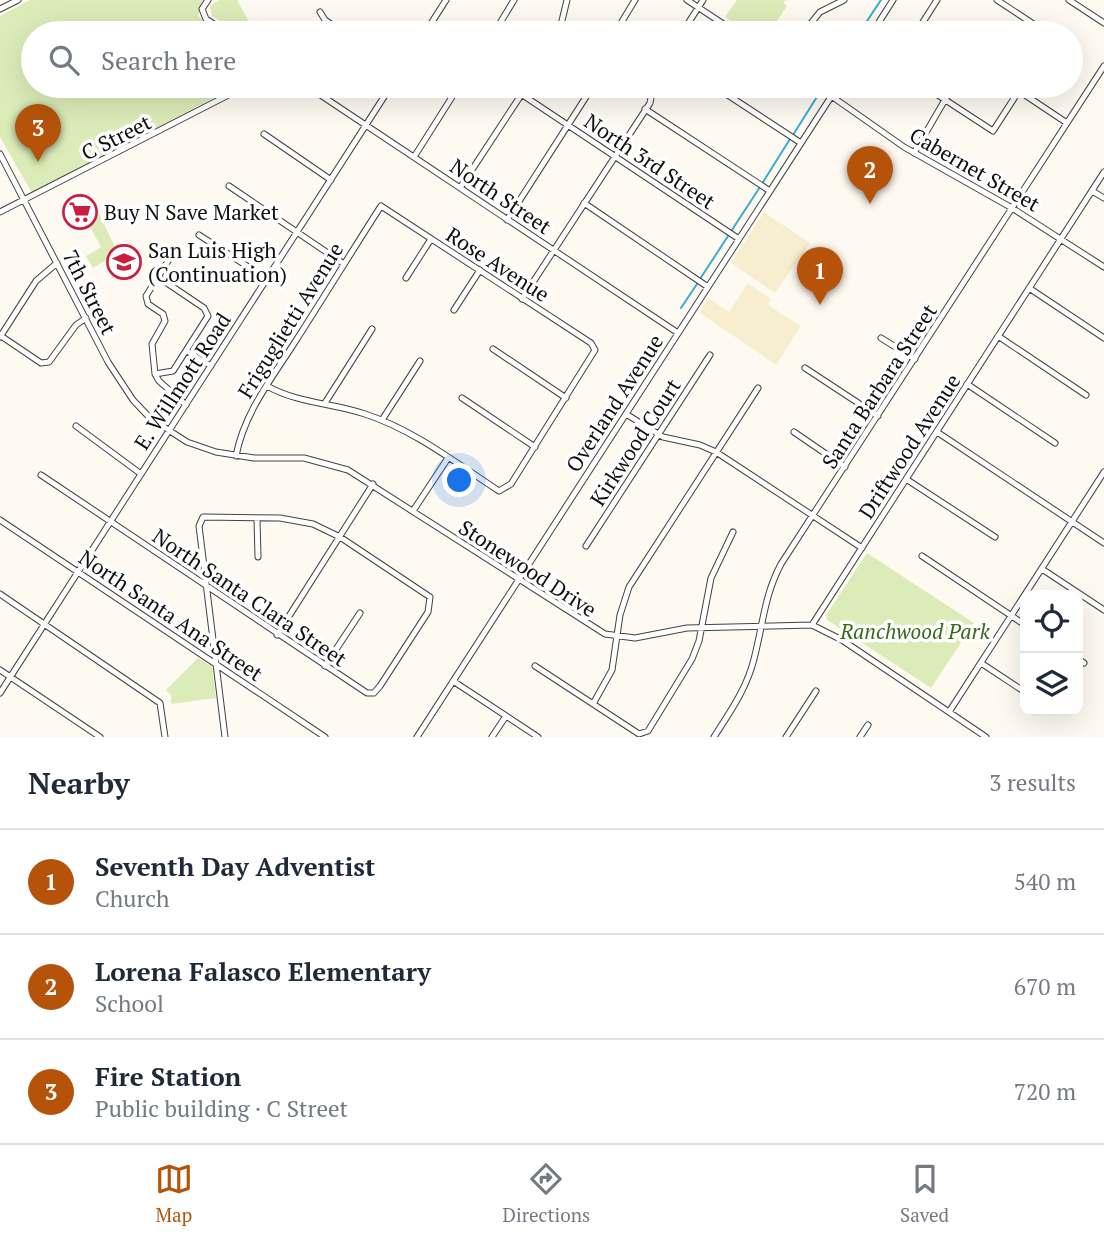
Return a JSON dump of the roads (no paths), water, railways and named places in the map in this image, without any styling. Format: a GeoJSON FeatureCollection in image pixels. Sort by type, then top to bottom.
{"type":"FeatureCollection","features":[{"type":"Feature","properties":{"kind":"street"},"geometry":{"type":"LineString","coordinates":[[0,9],[18,0]]}},
{"type":"Feature","properties":{"kind":"street"},"geometry":{"type":"LineString","coordinates":[[208,0],[202,9],[209,21]]}},
{"type":"Feature","properties":{"kind":"street"},"geometry":{"type":"LineString","coordinates":[[434,21],[446,0]]}},
{"type":"Feature","properties":{"kind":"street"},"geometry":{"type":"LineString","coordinates":[[501,21],[514,0]]}},
{"type":"Feature","properties":{"kind":"street"},"geometry":{"type":"LineString","coordinates":[[562,21],[567,0]]}},
{"type":"Feature","properties":{"kind":"street"},"geometry":{"type":"LineString","coordinates":[[622,21],[635,0]]}},
{"type":"Feature","properties":{"kind":"street"},"geometry":{"type":"LineString","coordinates":[[687,0],[718,21]]}},
{"type":"Feature","properties":{"kind":"street"},"geometry":{"type":"LineString","coordinates":[[690,21],[703,0]]}},
{"type":"Feature","properties":{"kind":"street"},"geometry":{"type":"LineString","coordinates":[[813,21],[820,12],[845,0]]}},
{"type":"Feature","properties":{"kind":"street"},"geometry":{"type":"LineString","coordinates":[[880,21],[893,0]]}},
{"type":"Feature","properties":{"kind":"street"},"geometry":{"type":"LineString","coordinates":[[924,21],[937,0]]}},
{"type":"Feature","properties":{"kind":"street"},"geometry":{"type":"LineString","coordinates":[[997,0],[1029,21]]}},
{"type":"Feature","properties":{"kind":"street"},"geometry":{"type":"LineString","coordinates":[[1069,0],[1104,23]]}},
{"type":"Feature","properties":{"kind":"street"},"geometry":{"type":"LineString","coordinates":[[320,12],[326,21]]}},
{"type":"Feature","properties":{"kind":"street","name":"Santa Barbara Street"},"geometry":{"type":"LineString","coordinates":[[1083,98],[1104,66]]}},
{"type":"Feature","properties":{"kind":"street","name":"C Street"},"geometry":{"type":"LineString","coordinates":[[0,212],[223,98]]}},
{"type":"Feature","properties":{"kind":"street","name":"North Street"},"geometry":{"type":"LineString","coordinates":[[325,98],[678,333]]}},
{"type":"Feature","properties":{"kind":"street","name":"E. Willmott Road"},"geometry":{"type":"LineString","coordinates":[[0,693],[383,98]]}},
{"type":"Feature","properties":{"kind":"street"},"geometry":{"type":"LineString","coordinates":[[414,157],[451,98]]}},
{"type":"Feature","properties":{"kind":"street"},"geometry":{"type":"LineString","coordinates":[[460,188],[519,98]]}},
{"type":"Feature","properties":{"kind":"street","name":"North 3rd Street"},"geometry":{"type":"LineString","coordinates":[[528,98],[739,239]]}},
{"type":"Feature","properties":{"kind":"street"},"geometry":{"type":"LineString","coordinates":[[507,219],[585,98]]}},
{"type":"Feature","properties":{"kind":"street"},"geometry":{"type":"LineString","coordinates":[[523,299],[615,156],[649,98]]}},
{"type":"Feature","properties":{"kind":"street"},"geometry":{"type":"LineString","coordinates":[[731,98],[801,144]]}},
{"type":"Feature","properties":{"kind":"street","name":"Overland Avenue"},"geometry":{"type":"LineString","coordinates":[[417,737],[829,98]]}},
{"type":"Feature","properties":{"kind":"street","name":"Cabernet Street"},"geometry":{"type":"LineString","coordinates":[[835,98],[914,153],[1012,208],[1104,267]]}},
{"type":"Feature","properties":{"kind":"street"},"geometry":{"type":"LineString","coordinates":[[914,153],[945,99],[993,131],[1015,98]]}},
{"type":"Feature","properties":{"kind":"street"},"geometry":{"type":"LineString","coordinates":[[1034,98],[1067,122]]}},
{"type":"Feature","properties":{"kind":"street","name":"Santa Barbara Street"},"geometry":{"type":"LineString","coordinates":[[714,737],[746,683],[773,579],[1083,98]]}},
{"type":"Feature","properties":{"kind":"street"},"geometry":{"type":"LineString","coordinates":[[645,108],[770,191]]}},
{"type":"Feature","properties":{"kind":"street"},"geometry":{"type":"LineString","coordinates":[[264,134],[331,180]]}},
{"type":"Feature","properties":{"kind":"street","name":"7th Street"},"geometry":{"type":"LineString","coordinates":[[0,154],[125,389],[142,411],[168,432]]}},
{"type":"Feature","properties":{"kind":"street","name":"Driftwood Avenue"},"geometry":{"type":"LineString","coordinates":[[812,625],[1104,172]]}},
{"type":"Feature","properties":{"kind":"street"},"geometry":{"type":"LineString","coordinates":[[229,186],[344,264]]}},
{"type":"Feature","properties":{"kind":"street"},"geometry":{"type":"LineString","coordinates":[[1092,191],[1104,198]]}},
{"type":"Feature","properties":{"kind":"street"},"geometry":{"type":"LineString","coordinates":[[584,203],[708,287]]}},
{"type":"Feature","properties":{"kind":"street","name":"Rose Avenue"},"geometry":{"type":"LineString","coordinates":[[381,206],[591,343],[594,350],[566,398]]}},
{"type":"Feature","properties":{"kind":"street","name":"Friguglietti Avenue"},"geometry":{"type":"LineString","coordinates":[[236,456],[246,420],[381,206]]}},
{"type":"Feature","properties":{"kind":"street"},"geometry":{"type":"LineString","coordinates":[[199,235],[267,279]]}},
{"type":"Feature","properties":{"kind":"street"},"geometry":{"type":"LineString","coordinates":[[406,278],[431,239]]}},
{"type":"Feature","properties":{"kind":"street"},"geometry":{"type":"LineString","coordinates":[[168,261],[146,299],[148,304],[163,314],[165,321],[152,344],[155,374],[159,381],[186,405]]}},
{"type":"Feature","properties":{"kind":"street"},"geometry":{"type":"LineString","coordinates":[[57,263],[36,281],[0,337],[41,363],[48,362],[76,326],[86,318]]}},
{"type":"Feature","properties":{"kind":"street"},"geometry":{"type":"LineString","coordinates":[[454,310],[480,271]]}},
{"type":"Feature","properties":{"kind":"street"},"geometry":{"type":"LineString","coordinates":[[155,374],[173,371],[207,320],[208,313],[158,277]]}},
{"type":"Feature","properties":{"kind":"street"},"geometry":{"type":"LineString","coordinates":[[1030,286],[1104,338]]}},
{"type":"Feature","properties":{"kind":"street"},"geometry":{"type":"LineString","coordinates":[[325,403],[372,329]]}},
{"type":"Feature","properties":{"kind":"street"},"geometry":{"type":"LineString","coordinates":[[998,337],[1086,395]]}},
{"type":"Feature","properties":{"kind":"street"},"geometry":{"type":"LineString","coordinates":[[881,338],[915,359]]}},
{"type":"Feature","properties":{"kind":"street"},"geometry":{"type":"LineString","coordinates":[[267,386],[293,398],[325,403],[382,420],[499,491],[507,488],[566,398],[494,349]]}},
{"type":"Feature","properties":{"kind":"street"},"geometry":{"type":"LineString","coordinates":[[187,351],[211,366]]}},
{"type":"Feature","properties":{"kind":"street","name":"Kirkwood Court"},"geometry":{"type":"LineString","coordinates":[[586,546],[710,355]]}},
{"type":"Feature","properties":{"kind":"street"},"geometry":{"type":"LineString","coordinates":[[382,420],[420,361]]}},
{"type":"Feature","properties":{"kind":"street"},"geometry":{"type":"LineString","coordinates":[[805,368],[878,416]]}},
{"type":"Feature","properties":{"kind":"street"},"geometry":{"type":"LineString","coordinates":[[967,384],[1055,443]]}},
{"type":"Feature","properties":{"kind":"street"},"geometry":{"type":"LineString","coordinates":[[593,704],[612,670],[622,605],[629,587],[758,388]]}},
{"type":"Feature","properties":{"kind":"street"},"geometry":{"type":"LineString","coordinates":[[462,398],[535,447]]}},
{"type":"Feature","properties":{"kind":"street"},"geometry":{"type":"LineString","coordinates":[[626,414],[658,434],[716,452],[862,548]]}},
{"type":"Feature","properties":{"kind":"street"},"geometry":{"type":"LineString","coordinates":[[76,426],[141,474]]}},
{"type":"Feature","properties":{"kind":"street","name":"Stonewood Drive"},"geometry":{"type":"LineString","coordinates":[[168,432],[201,448],[236,456],[321,461],[348,470],[593,629],[618,638],[701,628],[812,625],[842,640],[986,737]]}},
{"type":"Feature","properties":{"kind":"street"},"geometry":{"type":"LineString","coordinates":[[794,432],[845,467]]}},
{"type":"Feature","properties":{"kind":"street"},"geometry":{"type":"LineString","coordinates":[[937,432],[1104,543]]}},
{"type":"Feature","properties":{"kind":"street"},"geometry":{"type":"LineString","coordinates":[[413,511],[448,458]]}},
{"type":"Feature","properties":{"kind":"street"},"geometry":{"type":"LineString","coordinates":[[949,712],[1103,474]]}},
{"type":"Feature","properties":{"kind":"street","name":"North Santa Clara Street"},"geometry":{"type":"LineString","coordinates":[[41,475],[367,694],[374,693],[428,612],[430,597],[340,537]]}},
{"type":"Feature","properties":{"kind":"street"},"geometry":{"type":"LineString","coordinates":[[906,479],[995,537]]}},
{"type":"Feature","properties":{"kind":"street"},"geometry":{"type":"LineString","coordinates":[[277,635],[373,484]]}},
{"type":"Feature","properties":{"kind":"street"},"geometry":{"type":"LineString","coordinates":[[225,737],[205,587],[199,526],[203,517],[296,520],[324,528],[340,537]]}},
{"type":"Feature","properties":{"kind":"street"},"geometry":{"type":"LineString","coordinates":[[257,519],[258,557]]}},
{"type":"Feature","properties":{"kind":"street","name":"North Santa Ana Street"},"geometry":{"type":"LineString","coordinates":[[0,520],[325,737]]}},
{"type":"Feature","properties":{"kind":"street"},"geometry":{"type":"LineString","coordinates":[[535,666],[639,734],[643,734],[687,670],[701,628],[710,578],[733,532]]}},
{"type":"Feature","properties":{"kind":"street"},"geometry":{"type":"LineString","coordinates":[[922,556],[1020,622]]}},
{"type":"Feature","properties":{"kind":"street"},"geometry":{"type":"LineString","coordinates":[[1042,569],[1104,610]]}},
{"type":"Feature","properties":{"kind":"street"},"geometry":{"type":"LineString","coordinates":[[0,594],[160,703],[164,737]]}},
{"type":"Feature","properties":{"kind":"street"},"geometry":{"type":"LineString","coordinates":[[325,666],[360,613]]}},
{"type":"Feature","properties":{"kind":"street"},"geometry":{"type":"LineString","coordinates":[[981,663],[1020,689]]}},
{"type":"Feature","properties":{"kind":"street"},"geometry":{"type":"LineString","coordinates":[[0,670],[100,737]]}},
{"type":"Feature","properties":{"kind":"street"},"geometry":{"type":"LineString","coordinates":[[453,681],[538,737]]}},
{"type":"Feature","properties":{"kind":"street"},"geometry":{"type":"LineString","coordinates":[[786,737],[816,691]]}},
{"type":"Feature","properties":{"kind":"street"},"geometry":{"type":"LineString","coordinates":[[492,737],[506,716]]}},
{"type":"Feature","properties":{"kind":"street"},"geometry":{"type":"LineString","coordinates":[[860,737],[867,725]]}},
{"type":"Feature","properties":{"kind":"waterway"},"geometry":{"type":"LineString","coordinates":[[867,21],[881,0]]}},
{"type":"Feature","properties":{"kind":"waterway"},"geometry":{"type":"LineString","coordinates":[[793,135],[816,98]]}},
{"type":"Feature","properties":{"kind":"waterway"},"geometry":{"type":"LineString","coordinates":[[763,182],[790,139]]}},
{"type":"Feature","properties":{"kind":"waterway"},"geometry":{"type":"LineString","coordinates":[[700,279],[760,187]]}},
{"type":"Feature","properties":{"kind":"waterway"},"geometry":{"type":"LineString","coordinates":[[681,308],[697,284]]}},
{"type":"Feature","properties":{"kind":"place","name":"Fire Station"},"geometry":{"type":"Point","coordinates":[38,162]}},
{"type":"Feature","properties":{"kind":"place","name":"Lorena Falasco Elementary"},"geometry":{"type":"Point","coordinates":[870,204]}},
{"type":"Feature","properties":{"kind":"place","name":"Buy N Save Market"},"geometry":{"type":"Point","coordinates":[80,212]}},
{"type":"Feature","properties":{"kind":"place","name":"San Luis High (Continuation)"},"geometry":{"type":"Point","coordinates":[124,262]}},
{"type":"Feature","properties":{"kind":"place","name":"Seventh Day Adventist"},"geometry":{"type":"Point","coordinates":[820,305]}},
{"type":"Feature","properties":{"kind":"park label","name":"Ranchwood Park"},"geometry":{"type":"Point","coordinates":[915,631]}}]}
